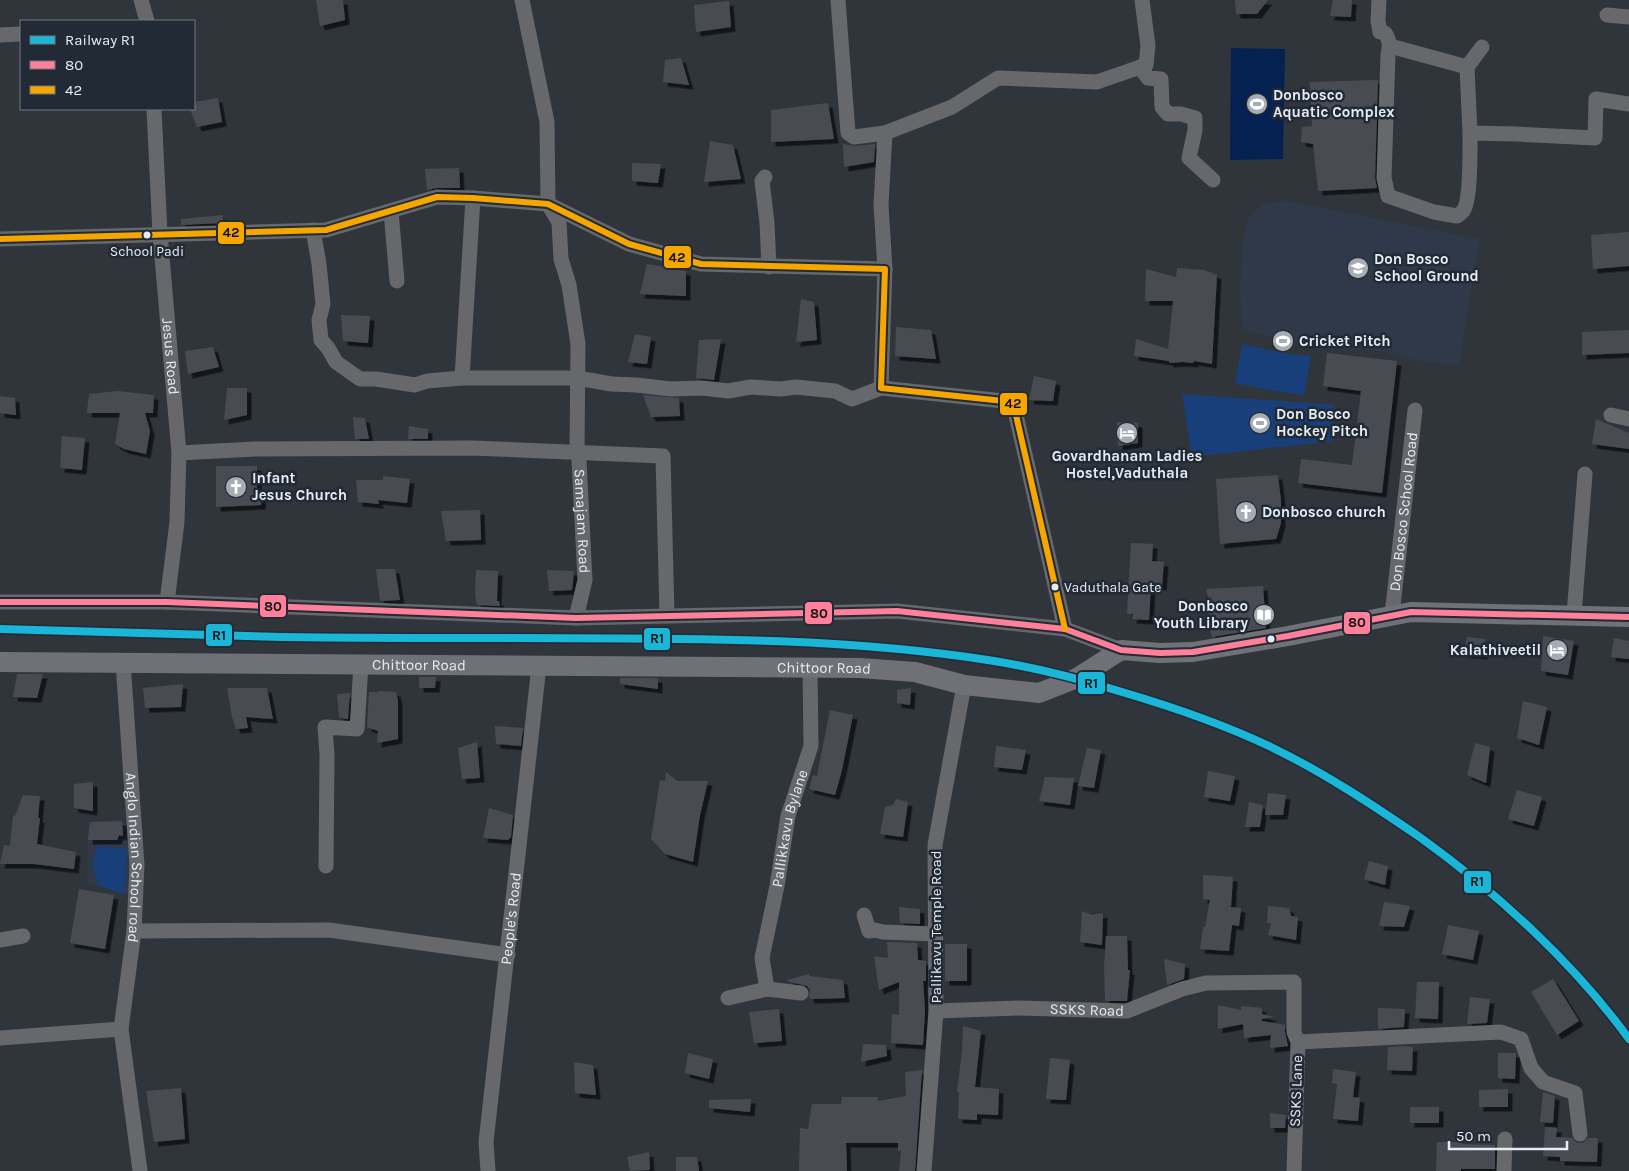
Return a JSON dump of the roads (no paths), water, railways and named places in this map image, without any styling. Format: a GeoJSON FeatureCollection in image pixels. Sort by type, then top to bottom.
{"type":"FeatureCollection","features":[{"type":"Feature","properties":{"kind":"main road"},"geometry":{"type":"LineString","coordinates":[[1121,650],[1160,653],[1193,652],[1411,612],[1629,617]]}},
{"type":"Feature","properties":{"kind":"main road","name":"Chittoor Road"},"geometry":{"type":"LineString","coordinates":[[0,662],[860,668],[914,672],[964,685],[1038,693],[1077,678],[1121,650]]}},
{"type":"Feature","properties":{"kind":"street"},"geometry":{"type":"LineString","coordinates":[[141,0],[147,20]]}},
{"type":"Feature","properties":{"kind":"street"},"geometry":{"type":"LineString","coordinates":[[522,0],[547,122],[548,204]]}},
{"type":"Feature","properties":{"kind":"street"},"geometry":{"type":"LineString","coordinates":[[838,0],[848,133],[854,137],[885,132],[952,106],[998,78],[1097,82],[1146,65],[1148,46],[1142,0]]}},
{"type":"Feature","properties":{"kind":"street"},"geometry":{"type":"LineString","coordinates":[[1379,0],[1378,21],[1380,32],[1386,33],[1390,41],[1384,178],[1388,196],[1434,212],[1456,216],[1464,211],[1468,193],[1470,160],[1467,67],[1482,47]]}},
{"type":"Feature","properties":{"kind":"street"},"geometry":{"type":"LineString","coordinates":[[1607,15],[1629,17]]}},
{"type":"Feature","properties":{"kind":"street"},"geometry":{"type":"LineString","coordinates":[[0,35],[20,34]]}},
{"type":"Feature","properties":{"kind":"street"},"geometry":{"type":"LineString","coordinates":[[1390,46],[1467,67]]}},
{"type":"Feature","properties":{"kind":"street"},"geometry":{"type":"LineString","coordinates":[[1140,67],[1148,78],[1161,80],[1162,107],[1168,114],[1181,114],[1195,118],[1195,130],[1189,158],[1213,180]]}},
{"type":"Feature","properties":{"kind":"street"},"geometry":{"type":"LineString","coordinates":[[1470,133],[1595,138],[1596,99],[1629,104]]}},
{"type":"Feature","properties":{"kind":"street","name":"Jesus Road"},"geometry":{"type":"LineString","coordinates":[[154,110],[160,234],[179,453],[177,522],[167,602]]}},
{"type":"Feature","properties":{"kind":"street"},"geometry":{"type":"LineString","coordinates":[[881,388],[884,269],[881,205],[885,132]]}},
{"type":"Feature","properties":{"kind":"street"},"geometry":{"type":"LineString","coordinates":[[765,177],[762,181],[767,223],[769,266]]}},
{"type":"Feature","properties":{"kind":"street"},"geometry":{"type":"LineString","coordinates":[[0,239],[326,230],[438,197],[473,198],[548,204],[629,244],[701,264],[884,269]]}},
{"type":"Feature","properties":{"kind":"street"},"geometry":{"type":"LineString","coordinates":[[462,378],[473,198]]}},
{"type":"Feature","properties":{"kind":"street","name":"Samajam Road"},"geometry":{"type":"LineString","coordinates":[[548,204],[560,222],[561,258],[569,285],[578,344],[577,452],[580,460],[585,580],[576,618]]}},
{"type":"Feature","properties":{"kind":"street"},"geometry":{"type":"LineString","coordinates":[[391,211],[397,281]]}},
{"type":"Feature","properties":{"kind":"street"},"geometry":{"type":"LineString","coordinates":[[313,230],[319,264],[322,304],[319,320],[321,340],[336,362],[360,379],[376,379],[414,385],[428,381],[462,378],[577,378],[612,384],[672,390],[703,388],[728,391],[751,387],[781,389],[796,387],[835,392],[852,398],[881,388],[1013,402],[1065,629]]}},
{"type":"Feature","properties":{"kind":"street","name":"Don Bosco School Road"},"geometry":{"type":"LineString","coordinates":[[1392,615],[1415,410]]}},
{"type":"Feature","properties":{"kind":"street"},"geometry":{"type":"LineString","coordinates":[[1611,415],[1629,419]]}},
{"type":"Feature","properties":{"kind":"street"},"geometry":{"type":"LineString","coordinates":[[179,453],[255,449],[462,448],[663,456],[667,615]]}},
{"type":"Feature","properties":{"kind":"street"},"geometry":{"type":"LineString","coordinates":[[1574,615],[1586,474]]}},
{"type":"Feature","properties":{"kind":"street"},"geometry":{"type":"LineString","coordinates":[[0,602],[167,602],[576,618],[897,611],[1065,629],[1121,650]]}},
{"type":"Feature","properties":{"kind":"street","name":"Anglo Indian School road"},"geometry":{"type":"LineString","coordinates":[[122,662],[136,865],[134,932],[121,1029],[140,1171]]}},
{"type":"Feature","properties":{"kind":"street"},"geometry":{"type":"LineString","coordinates":[[326,866],[325,727],[357,729],[361,664]]}},
{"type":"Feature","properties":{"kind":"street","name":"People's Road"},"geometry":{"type":"LineString","coordinates":[[488,1171],[486,1142],[540,666]]}},
{"type":"Feature","properties":{"kind":"street","name":"Pallikkavu Bylane"},"geometry":{"type":"LineString","coordinates":[[767,989],[762,958],[777,886],[788,816],[811,746],[810,668]]}},
{"type":"Feature","properties":{"kind":"street","name":"Pallikavu Temple Road"},"geometry":{"type":"LineString","coordinates":[[924,1171],[936,1011],[934,934],[935,844],[964,685]]}},
{"type":"Feature","properties":{"kind":"street"},"geometry":{"type":"LineString","coordinates":[[864,915],[869,931],[934,934]]}},
{"type":"Feature","properties":{"kind":"street"},"geometry":{"type":"LineString","coordinates":[[134,932],[329,930],[508,955]]}},
{"type":"Feature","properties":{"kind":"street"},"geometry":{"type":"LineString","coordinates":[[0,940],[23,936]]}},
{"type":"Feature","properties":{"kind":"street","name":"SSKS Road"},"geometry":{"type":"LineString","coordinates":[[936,1011],[1018,1008],[1127,1011],[1182,989],[1206,983],[1294,982]]}},
{"type":"Feature","properties":{"kind":"street","name":"SSKS Lane"},"geometry":{"type":"LineString","coordinates":[[1294,982],[1294,1032],[1298,1042],[1294,1171]]}},
{"type":"Feature","properties":{"kind":"street"},"geometry":{"type":"LineString","coordinates":[[728,998],[767,989],[801,993]]}},
{"type":"Feature","properties":{"kind":"street"},"geometry":{"type":"LineString","coordinates":[[0,1038],[121,1029]]}},
{"type":"Feature","properties":{"kind":"street"},"geometry":{"type":"LineString","coordinates":[[1298,1042],[1501,1032],[1521,1039],[1531,1068],[1543,1082],[1575,1093],[1580,1134]]}},
{"type":"Feature","properties":{"kind":"street"},"geometry":{"type":"LineString","coordinates":[[1504,1171],[1505,1139]]}},
{"type":"Feature","properties":{"kind":"rail line","name":"R1"},"geometry":{"type":"LineString","coordinates":[[0,629],[282,637],[744,640],[870,647],[932,653],[994,661],[1058,674],[1198,716],[1235,731],[1290,757],[1366,801],[1450,859],[1506,906],[1584,983],[1629,1039]]}},
{"type":"Feature","properties":{"kind":"place","name":"Donbosco Aquatic Complex"},"geometry":{"type":"Point","coordinates":[1257,104]}},
{"type":"Feature","properties":{"kind":"place","name":"School Padi"},"geometry":{"type":"Point","coordinates":[147,235]}},
{"type":"Feature","properties":{"kind":"place","name":"Don Bosco School Ground"},"geometry":{"type":"Point","coordinates":[1358,268]}},
{"type":"Feature","properties":{"kind":"place","name":"Cricket Pitch"},"geometry":{"type":"Point","coordinates":[1283,341]}},
{"type":"Feature","properties":{"kind":"place","name":"Don Bosco Hockey Pitch"},"geometry":{"type":"Point","coordinates":[1260,423]}},
{"type":"Feature","properties":{"kind":"place","name":"Govardhanam Ladies Hostel,Vaduthala"},"geometry":{"type":"Point","coordinates":[1127,433]}},
{"type":"Feature","properties":{"kind":"place","name":"Infant Jesus Church"},"geometry":{"type":"Point","coordinates":[236,487]}},
{"type":"Feature","properties":{"kind":"place","name":"Donbosco church"},"geometry":{"type":"Point","coordinates":[1246,512]}},
{"type":"Feature","properties":{"kind":"place","name":"Vaduthala Gate"},"geometry":{"type":"Point","coordinates":[1055,587]}},
{"type":"Feature","properties":{"kind":"place","name":"Donbosco Youth Library"},"geometry":{"type":"Point","coordinates":[1264,615]}},
{"type":"Feature","properties":{"kind":"place","name":"Kalathiveetil"},"geometry":{"type":"Point","coordinates":[1557,650]}}]}
